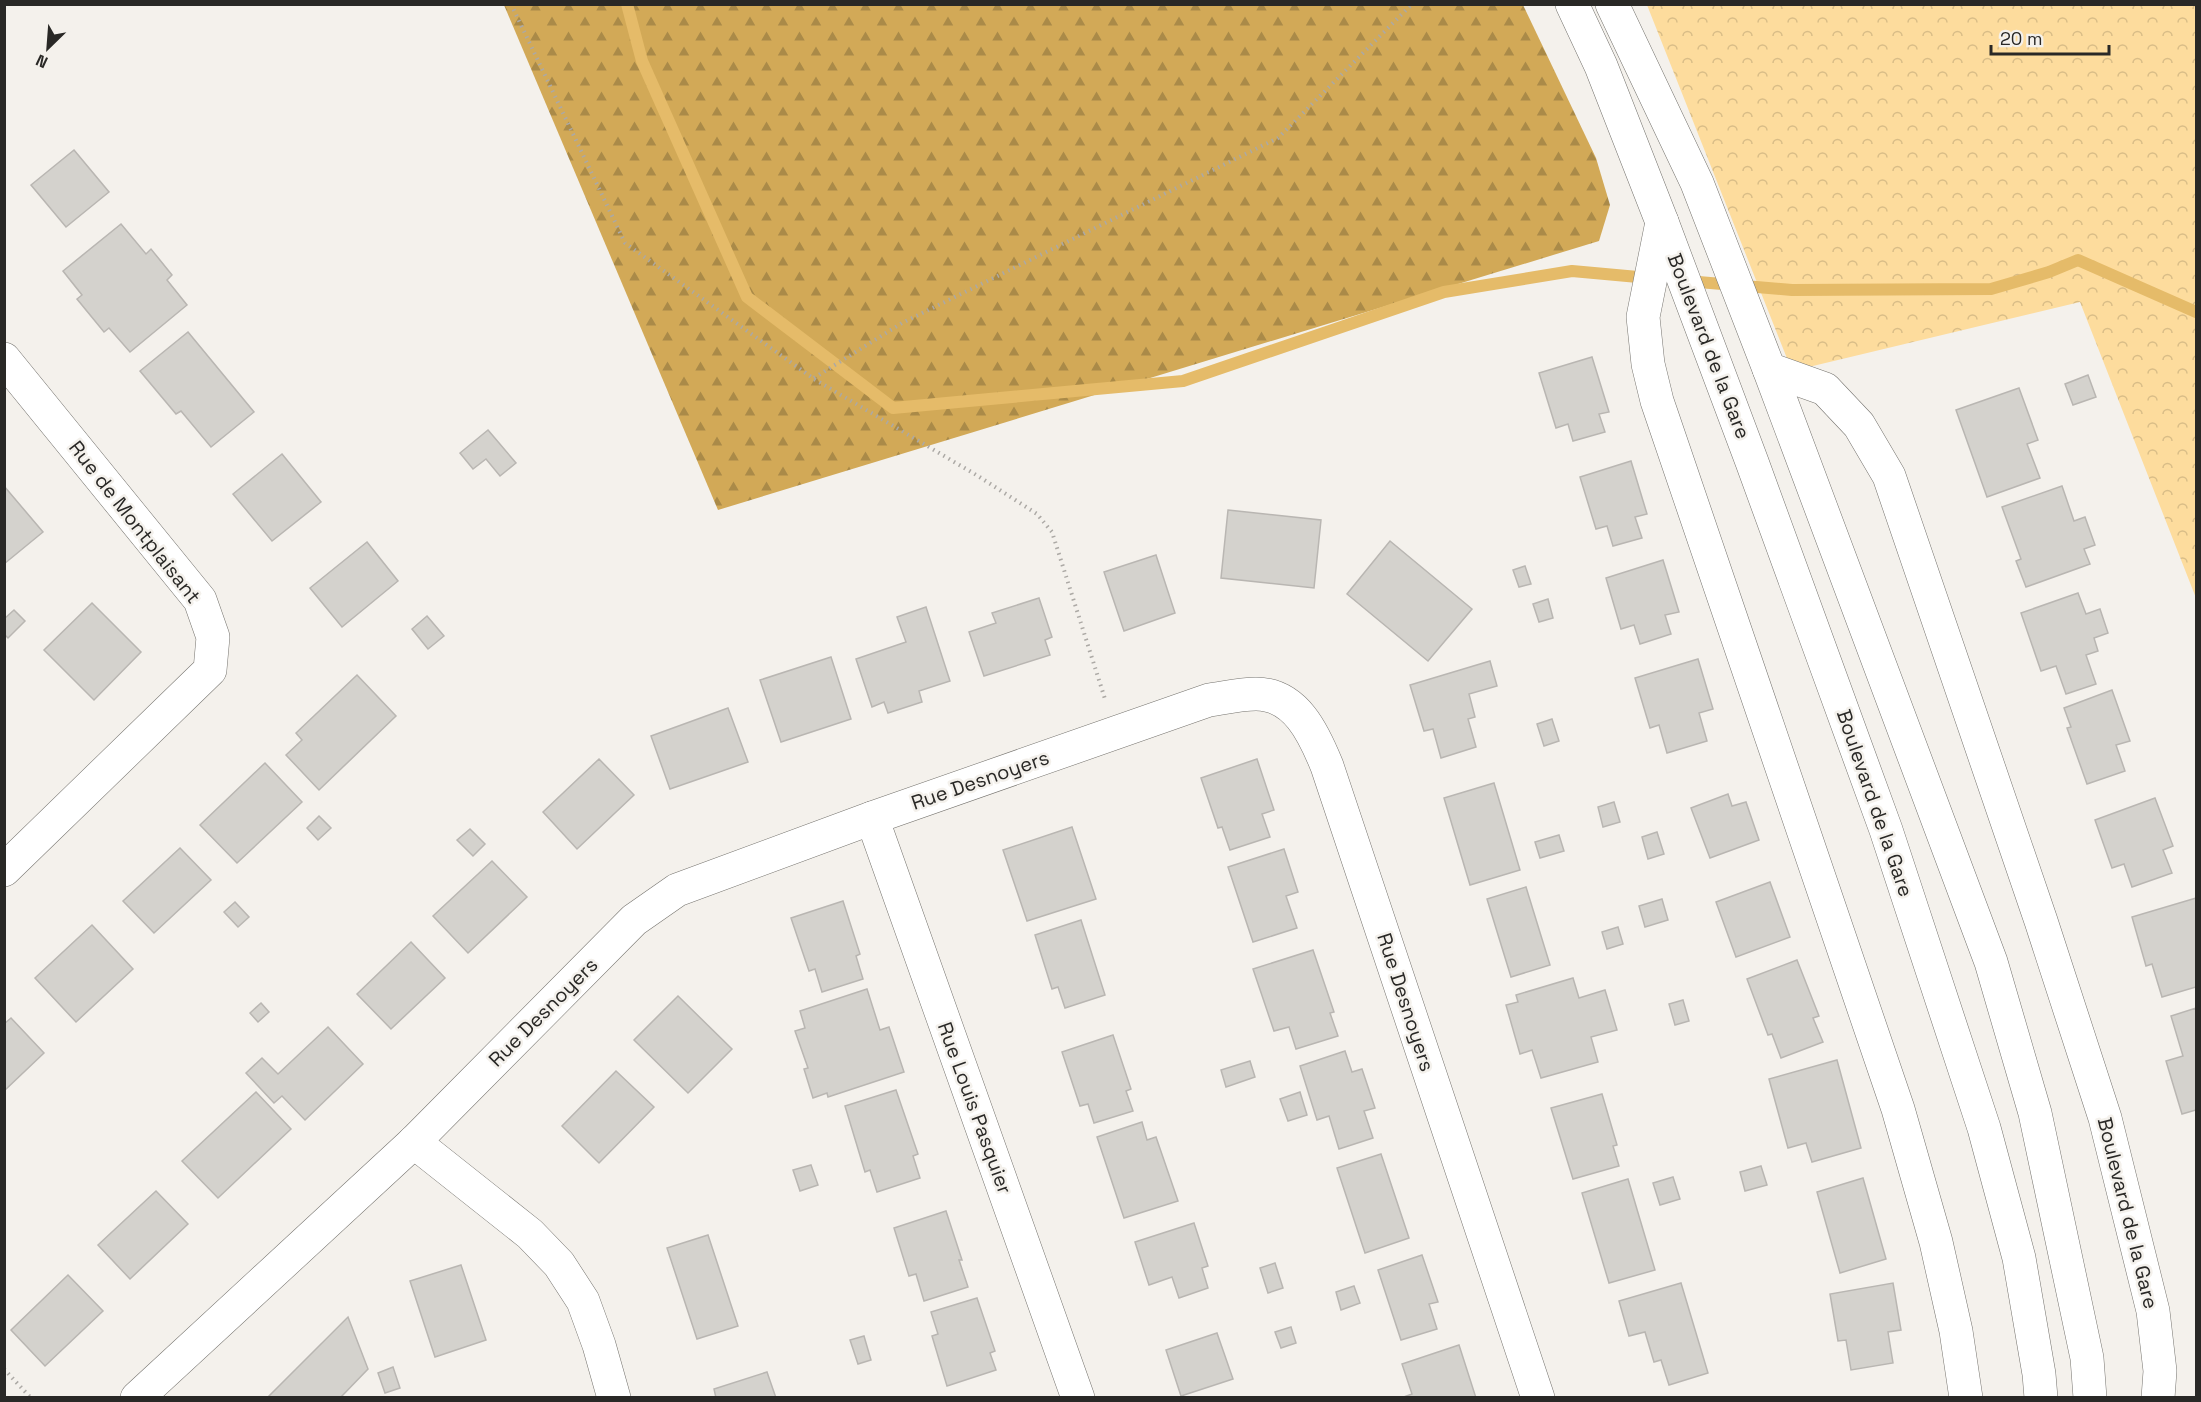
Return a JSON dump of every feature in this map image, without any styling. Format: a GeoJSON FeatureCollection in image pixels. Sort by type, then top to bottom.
{"type":"FeatureCollection","features":[{"type":"Feature","properties":{"kind":"street","name":"Boulevard de la Gare"},"geometry":{"type":"LineString","coordinates":[[1572,4],[1601,66],[1662,222],[1886,830],[1984,1128],[2019,1258],[2041,1398]]}},
{"type":"Feature","properties":{"kind":"street"},"geometry":{"type":"LineString","coordinates":[[1612,4],[1697,183],[1992,962],[2035,1113],[2087,1358],[2090,1398]]}},
{"type":"Feature","properties":{"kind":"street","name":"Boulevard de la Gare"},"geometry":{"type":"LineString","coordinates":[[1662,222],[1643,316],[1648,364],[1657,401],[1898,1109],[1936,1242],[1956,1331],[1966,1398]]}},
{"type":"Feature","properties":{"kind":"street","name":"Rue de Montplaisant"},"geometry":{"type":"LineString","coordinates":[[4,359],[200,600],[213,637],[210,670],[4,870]]}},
{"type":"Feature","properties":{"kind":"street","name":"Boulevard de la Gare"},"geometry":{"type":"LineString","coordinates":[[1769,369],[1825,389],[1859,425],[1889,476],[2038,909],[2105,1118],[2153,1311],[2160,1371],[2158,1398]]}},
{"type":"Feature","properties":{"kind":"street","name":"Rue Desnoyers"},"geometry":{"type":"LineString","coordinates":[[136,1398],[414,1142],[634,920],[677,890],[872,818],[1209,700],[1257,694],[1286,701],[1312,731],[1327,766],[1538,1398]]}},
{"type":"Feature","properties":{"kind":"street","name":"Rue Louis Pasquier"},"geometry":{"type":"LineString","coordinates":[[872,818],[1078,1398]]}},
{"type":"Feature","properties":{"kind":"street"},"geometry":{"type":"LineString","coordinates":[[414,1142],[530,1234],[559,1264],[583,1301],[599,1345],[614,1398]]}},
{"type":"Feature","properties":{"kind":"path"},"geometry":{"type":"LineString","coordinates":[[512,4],[625,243],[815,378],[1037,514],[1052,532],[1116,732]]}},
{"type":"Feature","properties":{"kind":"path"},"geometry":{"type":"LineString","coordinates":[[815,378],[902,323],[1278,138],[1412,4]]}},
{"type":"Feature","properties":{"kind":"path"},"geometry":{"type":"LineString","coordinates":[[4,1369],[31,1398]]}},
{"type":"Feature","properties":{"kind":"green space"},"geometry":{"type":"Polygon","coordinates":[[[504,5],[1523,5],[1596,158],[1610,205],[1599,241],[718,510],[504,5]]]}},
{"type":"Feature","properties":{"kind":"green space"},"geometry":{"type":"Polygon","coordinates":[[[1647,5],[2196,5],[2196,598],[2080,302],[1792,371],[1647,5]]]}},
{"type":"Feature","properties":{"kind":"building"},"geometry":{"type":"Polygon","coordinates":[[[74,150],[109,192],[66,227],[31,185],[74,150]]]}},
{"type":"Feature","properties":{"kind":"building"},"geometry":{"type":"Polygon","coordinates":[[[121,224],[146,254],[151,249],[172,275],[167,280],[187,305],[130,352],[109,328],[104,332],[77,299],[82,295],[63,271],[121,224]]]}},
{"type":"Feature","properties":{"kind":"building"},"geometry":{"type":"Polygon","coordinates":[[[188,332],[254,412],[211,447],[181,411],[176,414],[140,371],[188,332]]]}},
{"type":"Feature","properties":{"kind":"building"},"geometry":{"type":"Polygon","coordinates":[[[1592,357],[1609,412],[1599,414],[1605,432],[1573,441],[1568,424],[1556,428],[1539,373],[1592,357]]]}},
{"type":"Feature","properties":{"kind":"building"},"geometry":{"type":"Polygon","coordinates":[[[2088,375],[2096,397],[2073,405],[2065,384],[2088,375]]]}},
{"type":"Feature","properties":{"kind":"building"},"geometry":{"type":"Polygon","coordinates":[[[2019,388],[2038,440],[2027,444],[2040,478],[1987,497],[1956,410],[2019,388]]]}},
{"type":"Feature","properties":{"kind":"building"},"geometry":{"type":"Polygon","coordinates":[[[488,430],[516,463],[500,476],[486,459],[473,469],[460,453],[488,430]]]}},
{"type":"Feature","properties":{"kind":"building"},"geometry":{"type":"Polygon","coordinates":[[[282,454],[321,502],[272,541],[233,494],[282,454]]]}},
{"type":"Feature","properties":{"kind":"building"},"geometry":{"type":"Polygon","coordinates":[[[1631,461],[1647,514],[1635,517],[1642,538],[1613,546],[1607,526],[1596,529],[1580,477],[1631,461]]]}},
{"type":"Feature","properties":{"kind":"building"},"geometry":{"type":"Polygon","coordinates":[[[4,486],[43,532],[4,564],[4,486]]]}},
{"type":"Feature","properties":{"kind":"building"},"geometry":{"type":"Polygon","coordinates":[[[2062,486],[2074,521],[2085,517],[2095,545],[2084,549],[2090,564],[2026,587],[2016,561],[2021,559],[2002,507],[2062,486]]]}},
{"type":"Feature","properties":{"kind":"building"},"geometry":{"type":"Polygon","coordinates":[[[1228,510],[1321,520],[1314,588],[1221,578],[1228,510]]]}},
{"type":"Feature","properties":{"kind":"building"},"geometry":{"type":"Polygon","coordinates":[[[1390,541],[1472,609],[1428,661],[1347,594],[1390,541]]]}},
{"type":"Feature","properties":{"kind":"building"},"geometry":{"type":"Polygon","coordinates":[[[367,542],[398,581],[342,627],[310,588],[367,542]]]}},
{"type":"Feature","properties":{"kind":"building"},"geometry":{"type":"Polygon","coordinates":[[[1156,555],[1175,613],[1124,631],[1104,572],[1156,555]]]}},
{"type":"Feature","properties":{"kind":"building"},"geometry":{"type":"Polygon","coordinates":[[[1663,560],[1679,612],[1665,615],[1671,634],[1640,644],[1634,625],[1621,629],[1606,578],[1663,560]]]}},
{"type":"Feature","properties":{"kind":"building"},"geometry":{"type":"Polygon","coordinates":[[[1525,566],[1531,584],[1519,587],[1513,570],[1525,566]]]}},
{"type":"Feature","properties":{"kind":"building"},"geometry":{"type":"Polygon","coordinates":[[[2078,593],[2086,614],[2100,609],[2108,633],[2094,638],[2098,651],[2086,655],[2096,684],[2066,694],[2056,666],[2041,671],[2021,613],[2078,593]]]}},
{"type":"Feature","properties":{"kind":"building"},"geometry":{"type":"Polygon","coordinates":[[[1039,598],[1052,637],[1045,640],[1050,655],[984,676],[969,632],[996,623],[992,613],[1039,598]]]}},
{"type":"Feature","properties":{"kind":"building"},"geometry":{"type":"Polygon","coordinates":[[[1548,599],[1553,618],[1539,622],[1533,604],[1548,599]]]}},
{"type":"Feature","properties":{"kind":"building"},"geometry":{"type":"Polygon","coordinates":[[[92,603],[141,652],[94,700],[44,650],[92,603]]]}},
{"type":"Feature","properties":{"kind":"building"},"geometry":{"type":"Polygon","coordinates":[[[926,607],[950,681],[919,691],[922,702],[888,713],[884,702],[872,707],[856,659],[906,642],[897,617],[926,607]]]}},
{"type":"Feature","properties":{"kind":"building"},"geometry":{"type":"Polygon","coordinates":[[[14,610],[25,621],[8,638],[4,634],[4,619],[14,610]]]}},
{"type":"Feature","properties":{"kind":"building"},"geometry":{"type":"Polygon","coordinates":[[[427,616],[444,636],[428,649],[412,629],[427,616]]]}},
{"type":"Feature","properties":{"kind":"building"},"geometry":{"type":"Polygon","coordinates":[[[831,657],[851,719],[781,742],[760,680],[831,657]]]}},
{"type":"Feature","properties":{"kind":"building"},"geometry":{"type":"Polygon","coordinates":[[[1698,659],[1713,709],[1699,713],[1707,741],[1667,753],[1659,725],[1650,728],[1635,678],[1698,659]]]}},
{"type":"Feature","properties":{"kind":"building"},"geometry":{"type":"Polygon","coordinates":[[[1490,661],[1497,686],[1469,694],[1475,717],[1468,719],[1476,747],[1441,758],[1433,729],[1424,731],[1410,685],[1490,661]]]}},
{"type":"Feature","properties":{"kind":"building"},"geometry":{"type":"Polygon","coordinates":[[[357,675],[396,716],[319,790],[286,755],[302,740],[296,733],[357,675]]]}},
{"type":"Feature","properties":{"kind":"building"},"geometry":{"type":"Polygon","coordinates":[[[2112,690],[2130,741],[2116,745],[2125,771],[2087,784],[2067,728],[2071,727],[2064,708],[2112,690]]]}},
{"type":"Feature","properties":{"kind":"building"},"geometry":{"type":"Polygon","coordinates":[[[728,708],[748,762],[670,789],[651,736],[728,708]]]}},
{"type":"Feature","properties":{"kind":"building"},"geometry":{"type":"Polygon","coordinates":[[[1552,719],[1559,741],[1544,746],[1537,724],[1552,719]]]}},
{"type":"Feature","properties":{"kind":"building"},"geometry":{"type":"Polygon","coordinates":[[[599,759],[634,795],[577,849],[543,812],[599,759]]]}},
{"type":"Feature","properties":{"kind":"building"},"geometry":{"type":"Polygon","coordinates":[[[1257,759],[1274,810],[1262,814],[1270,837],[1230,850],[1222,827],[1218,828],[1201,778],[1257,759]]]}},
{"type":"Feature","properties":{"kind":"building"},"geometry":{"type":"Polygon","coordinates":[[[265,763],[302,802],[237,863],[200,825],[265,763]]]}},
{"type":"Feature","properties":{"kind":"building"},"geometry":{"type":"Polygon","coordinates":[[[1494,783],[1520,870],[1470,885],[1444,798],[1494,783]]]}},
{"type":"Feature","properties":{"kind":"building"},"geometry":{"type":"Polygon","coordinates":[[[1728,794],[1732,806],[1746,802],[1759,840],[1710,858],[1691,808],[1728,794]]]}},
{"type":"Feature","properties":{"kind":"building"},"geometry":{"type":"Polygon","coordinates":[[[2155,798],[2173,846],[2163,850],[2172,873],[2132,887],[2124,864],[2112,868],[2095,820],[2155,798]]]}},
{"type":"Feature","properties":{"kind":"building"},"geometry":{"type":"Polygon","coordinates":[[[1614,802],[1620,822],[1603,827],[1598,807],[1614,802]]]}},
{"type":"Feature","properties":{"kind":"building"},"geometry":{"type":"Polygon","coordinates":[[[319,816],[331,828],[318,840],[307,828],[319,816]]]}},
{"type":"Feature","properties":{"kind":"building"},"geometry":{"type":"Polygon","coordinates":[[[1072,827],[1096,899],[1027,921],[1003,850],[1072,827]]]}},
{"type":"Feature","properties":{"kind":"building"},"geometry":{"type":"Polygon","coordinates":[[[470,829],[485,844],[473,856],[457,840],[470,829]]]}},
{"type":"Feature","properties":{"kind":"building"},"geometry":{"type":"Polygon","coordinates":[[[1657,832],[1664,854],[1648,859],[1642,837],[1657,832]]]}},
{"type":"Feature","properties":{"kind":"building"},"geometry":{"type":"Polygon","coordinates":[[[1559,835],[1564,851],[1540,858],[1535,842],[1559,835]]]}},
{"type":"Feature","properties":{"kind":"building"},"geometry":{"type":"Polygon","coordinates":[[[180,848],[211,880],[154,933],[123,901],[180,848]]]}},
{"type":"Feature","properties":{"kind":"building"},"geometry":{"type":"Polygon","coordinates":[[[1284,849],[1298,892],[1286,896],[1297,928],[1253,942],[1228,867],[1284,849]]]}},
{"type":"Feature","properties":{"kind":"building"},"geometry":{"type":"Polygon","coordinates":[[[492,861],[527,897],[468,953],[433,916],[492,861]]]}},
{"type":"Feature","properties":{"kind":"building"},"geometry":{"type":"Polygon","coordinates":[[[1770,882],[1790,937],[1736,957],[1716,902],[1770,882]]]}},
{"type":"Feature","properties":{"kind":"building"},"geometry":{"type":"Polygon","coordinates":[[[1526,887],[1550,965],[1511,977],[1487,899],[1526,887]]]}},
{"type":"Feature","properties":{"kind":"building"},"geometry":{"type":"Polygon","coordinates":[[[2196,898],[2196,987],[2162,997],[2152,964],[2146,966],[2132,917],[2196,898]]]}},
{"type":"Feature","properties":{"kind":"building"},"geometry":{"type":"Polygon","coordinates":[[[1662,899],[1668,920],[1645,927],[1639,906],[1662,899]]]}},
{"type":"Feature","properties":{"kind":"building"},"geometry":{"type":"Polygon","coordinates":[[[843,901],[860,954],[856,956],[863,979],[822,992],[815,969],[809,971],[791,918],[843,901]]]}},
{"type":"Feature","properties":{"kind":"building"},"geometry":{"type":"Polygon","coordinates":[[[235,902],[249,917],[238,927],[224,912],[235,902]]]}},
{"type":"Feature","properties":{"kind":"building"},"geometry":{"type":"Polygon","coordinates":[[[1081,920],[1105,995],[1065,1008],[1058,987],[1052,989],[1035,935],[1081,920]]]}},
{"type":"Feature","properties":{"kind":"building"},"geometry":{"type":"Polygon","coordinates":[[[92,925],[133,969],[76,1022],[35,978],[92,925]]]}},
{"type":"Feature","properties":{"kind":"building"},"geometry":{"type":"Polygon","coordinates":[[[1618,927],[1623,944],[1607,949],[1602,932],[1618,927]]]}},
{"type":"Feature","properties":{"kind":"building"},"geometry":{"type":"Polygon","coordinates":[[[411,942],[445,978],[391,1029],[357,994],[411,942]]]}},
{"type":"Feature","properties":{"kind":"building"},"geometry":{"type":"Polygon","coordinates":[[[1313,950],[1334,1012],[1330,1013],[1338,1036],[1296,1049],[1289,1027],[1274,1031],[1253,969],[1313,950]]]}},
{"type":"Feature","properties":{"kind":"building"},"geometry":{"type":"Polygon","coordinates":[[[1797,960],[1819,1016],[1813,1018],[1823,1042],[1781,1058],[1772,1034],[1768,1035],[1747,979],[1797,960]]]}},
{"type":"Feature","properties":{"kind":"building"},"geometry":{"type":"Polygon","coordinates":[[[1573,978],[1579,998],[1605,990],[1617,1030],[1591,1037],[1598,1062],[1541,1078],[1532,1050],[1520,1054],[1506,1005],[1518,1002],[1516,995],[1573,978]]]}},
{"type":"Feature","properties":{"kind":"building"},"geometry":{"type":"Polygon","coordinates":[[[867,989],[880,1030],[889,1027],[904,1072],[828,1097],[827,1093],[813,1098],[804,1069],[808,1068],[795,1031],[805,1028],[800,1011],[867,989]]]}},
{"type":"Feature","properties":{"kind":"building"},"geometry":{"type":"Polygon","coordinates":[[[678,996],[732,1049],[688,1093],[634,1040],[678,996]]]}},
{"type":"Feature","properties":{"kind":"building"},"geometry":{"type":"Polygon","coordinates":[[[1683,1000],[1689,1021],[1675,1025],[1669,1004],[1683,1000]]]}},
{"type":"Feature","properties":{"kind":"building"},"geometry":{"type":"Polygon","coordinates":[[[261,1003],[269,1012],[258,1022],[250,1013],[261,1003]]]}},
{"type":"Feature","properties":{"kind":"building"},"geometry":{"type":"Polygon","coordinates":[[[2196,1008],[2196,1110],[2182,1114],[2166,1061],[2183,1056],[2171,1016],[2196,1008]]]}},
{"type":"Feature","properties":{"kind":"building"},"geometry":{"type":"Polygon","coordinates":[[[11,1018],[44,1053],[4,1091],[4,1024],[11,1018]]]}},
{"type":"Feature","properties":{"kind":"building"},"geometry":{"type":"Polygon","coordinates":[[[328,1027],[363,1064],[305,1120],[282,1096],[274,1103],[246,1073],[262,1058],[278,1074],[328,1027]]]}},
{"type":"Feature","properties":{"kind":"building"},"geometry":{"type":"Polygon","coordinates":[[[1113,1035],[1131,1089],[1126,1091],[1133,1111],[1094,1123],[1088,1104],[1080,1106],[1062,1052],[1113,1035]]]}},
{"type":"Feature","properties":{"kind":"building"},"geometry":{"type":"Polygon","coordinates":[[[1345,1051],[1352,1072],[1362,1069],[1375,1108],[1364,1111],[1373,1138],[1339,1149],[1329,1116],[1317,1120],[1300,1066],[1345,1051]]]}},
{"type":"Feature","properties":{"kind":"building"},"geometry":{"type":"Polygon","coordinates":[[[1837,1060],[1861,1148],[1812,1162],[1806,1143],[1788,1148],[1769,1079],[1837,1060]]]}},
{"type":"Feature","properties":{"kind":"building"},"geometry":{"type":"Polygon","coordinates":[[[1250,1061],[1255,1077],[1226,1087],[1221,1070],[1250,1061]]]}},
{"type":"Feature","properties":{"kind":"building"},"geometry":{"type":"Polygon","coordinates":[[[616,1071],[654,1107],[599,1163],[562,1126],[616,1071]]]}},
{"type":"Feature","properties":{"kind":"building"},"geometry":{"type":"Polygon","coordinates":[[[896,1090],[918,1154],[913,1156],[920,1178],[877,1192],[870,1170],[865,1172],[845,1106],[896,1090]]]}},
{"type":"Feature","properties":{"kind":"building"},"geometry":{"type":"Polygon","coordinates":[[[256,1092],[291,1129],[218,1198],[182,1161],[256,1092]]]}},
{"type":"Feature","properties":{"kind":"building"},"geometry":{"type":"Polygon","coordinates":[[[1300,1092],[1307,1115],[1288,1121],[1280,1099],[1300,1092]]]}},
{"type":"Feature","properties":{"kind":"building"},"geometry":{"type":"Polygon","coordinates":[[[1602,1094],[1617,1145],[1613,1146],[1619,1166],[1573,1179],[1551,1108],[1602,1094]]]}},
{"type":"Feature","properties":{"kind":"building"},"geometry":{"type":"Polygon","coordinates":[[[1142,1122],[1147,1140],[1156,1137],[1178,1201],[1124,1218],[1097,1137],[1142,1122]]]}},
{"type":"Feature","properties":{"kind":"building"},"geometry":{"type":"Polygon","coordinates":[[[1381,1154],[1409,1238],[1365,1253],[1337,1168],[1381,1154]]]}},
{"type":"Feature","properties":{"kind":"building"},"geometry":{"type":"Polygon","coordinates":[[[811,1165],[818,1185],[800,1191],[793,1170],[811,1165]]]}},
{"type":"Feature","properties":{"kind":"building"},"geometry":{"type":"Polygon","coordinates":[[[1761,1166],[1767,1185],[1745,1191],[1740,1172],[1761,1166]]]}},
{"type":"Feature","properties":{"kind":"building"},"geometry":{"type":"Polygon","coordinates":[[[1673,1177],[1680,1199],[1660,1205],[1653,1183],[1673,1177]]]}},
{"type":"Feature","properties":{"kind":"building"},"geometry":{"type":"Polygon","coordinates":[[[1863,1178],[1886,1259],[1840,1273],[1817,1192],[1863,1178]]]}},
{"type":"Feature","properties":{"kind":"building"},"geometry":{"type":"Polygon","coordinates":[[[1628,1179],[1655,1270],[1609,1283],[1582,1193],[1628,1179]]]}},
{"type":"Feature","properties":{"kind":"building"},"geometry":{"type":"Polygon","coordinates":[[[156,1191],[188,1224],[130,1279],[98,1245],[156,1191]]]}},
{"type":"Feature","properties":{"kind":"building"},"geometry":{"type":"Polygon","coordinates":[[[946,1211],[968,1287],[924,1301],[916,1274],[909,1276],[894,1228],[946,1211]]]}},
{"type":"Feature","properties":{"kind":"building"},"geometry":{"type":"Polygon","coordinates":[[[1194,1223],[1208,1266],[1202,1268],[1208,1288],[1179,1298],[1172,1277],[1149,1285],[1135,1242],[1194,1223]]]}},
{"type":"Feature","properties":{"kind":"building"},"geometry":{"type":"Polygon","coordinates":[[[708,1235],[738,1326],[697,1339],[667,1248],[708,1235]]]}},
{"type":"Feature","properties":{"kind":"building"},"geometry":{"type":"Polygon","coordinates":[[[1422,1255],[1438,1302],[1429,1304],[1437,1329],[1401,1340],[1378,1270],[1422,1255]]]}},
{"type":"Feature","properties":{"kind":"building"},"geometry":{"type":"Polygon","coordinates":[[[1275,1263],[1283,1288],[1268,1293],[1260,1268],[1275,1263]]]}},
{"type":"Feature","properties":{"kind":"building"},"geometry":{"type":"Polygon","coordinates":[[[461,1265],[486,1340],[435,1357],[410,1281],[461,1265]]]}},
{"type":"Feature","properties":{"kind":"building"},"geometry":{"type":"Polygon","coordinates":[[[68,1275],[103,1311],[45,1366],[11,1330],[68,1275]]]}},
{"type":"Feature","properties":{"kind":"building"},"geometry":{"type":"Polygon","coordinates":[[[1681,1283],[1708,1373],[1669,1385],[1661,1360],[1654,1362],[1645,1332],[1629,1336],[1619,1301],[1681,1283]]]}},
{"type":"Feature","properties":{"kind":"building"},"geometry":{"type":"Polygon","coordinates":[[[1893,1283],[1901,1330],[1888,1332],[1893,1363],[1851,1370],[1846,1340],[1838,1341],[1830,1294],[1893,1283]]]}},
{"type":"Feature","properties":{"kind":"building"},"geometry":{"type":"Polygon","coordinates":[[[1354,1286],[1360,1303],[1341,1310],[1336,1292],[1354,1286]]]}},
{"type":"Feature","properties":{"kind":"building"},"geometry":{"type":"Polygon","coordinates":[[[977,1298],[995,1351],[990,1353],[996,1370],[947,1386],[932,1336],[938,1334],[931,1312],[977,1298]]]}},
{"type":"Feature","properties":{"kind":"building"},"geometry":{"type":"Polygon","coordinates":[[[348,1317],[368,1369],[340,1398],[267,1398],[348,1317]]]}},
{"type":"Feature","properties":{"kind":"building"},"geometry":{"type":"Polygon","coordinates":[[[1291,1327],[1296,1343],[1281,1348],[1275,1332],[1291,1327]]]}},
{"type":"Feature","properties":{"kind":"building"},"geometry":{"type":"Polygon","coordinates":[[[1217,1333],[1233,1379],[1181,1396],[1166,1350],[1217,1333]]]}},
{"type":"Feature","properties":{"kind":"building"},"geometry":{"type":"Polygon","coordinates":[[[864,1336],[871,1360],[858,1364],[850,1340],[864,1336]]]}},
{"type":"Feature","properties":{"kind":"building"},"geometry":{"type":"Polygon","coordinates":[[[1459,1345],[1476,1398],[1401,1398],[1412,1394],[1402,1364],[1459,1345]]]}},
{"type":"Feature","properties":{"kind":"building"},"geometry":{"type":"Polygon","coordinates":[[[393,1367],[400,1388],[385,1393],[378,1373],[393,1367]]]}},
{"type":"Feature","properties":{"kind":"building"},"geometry":{"type":"Polygon","coordinates":[[[767,1372],[776,1398],[716,1398],[714,1389],[767,1372]]]}},
{"type":"Feature","properties":{"kind":"waterway"},"geometry":{"type":"LineString","coordinates":[[627,4],[642,61],[747,297],[893,408],[1183,381],[1444,292],[1572,271],[1649,278]]}},
{"type":"Feature","properties":{"kind":"waterway"},"geometry":{"type":"LineString","coordinates":[[1687,281],[1792,290],[1991,289],[2049,272],[2078,260],[2196,312]]}}]}
